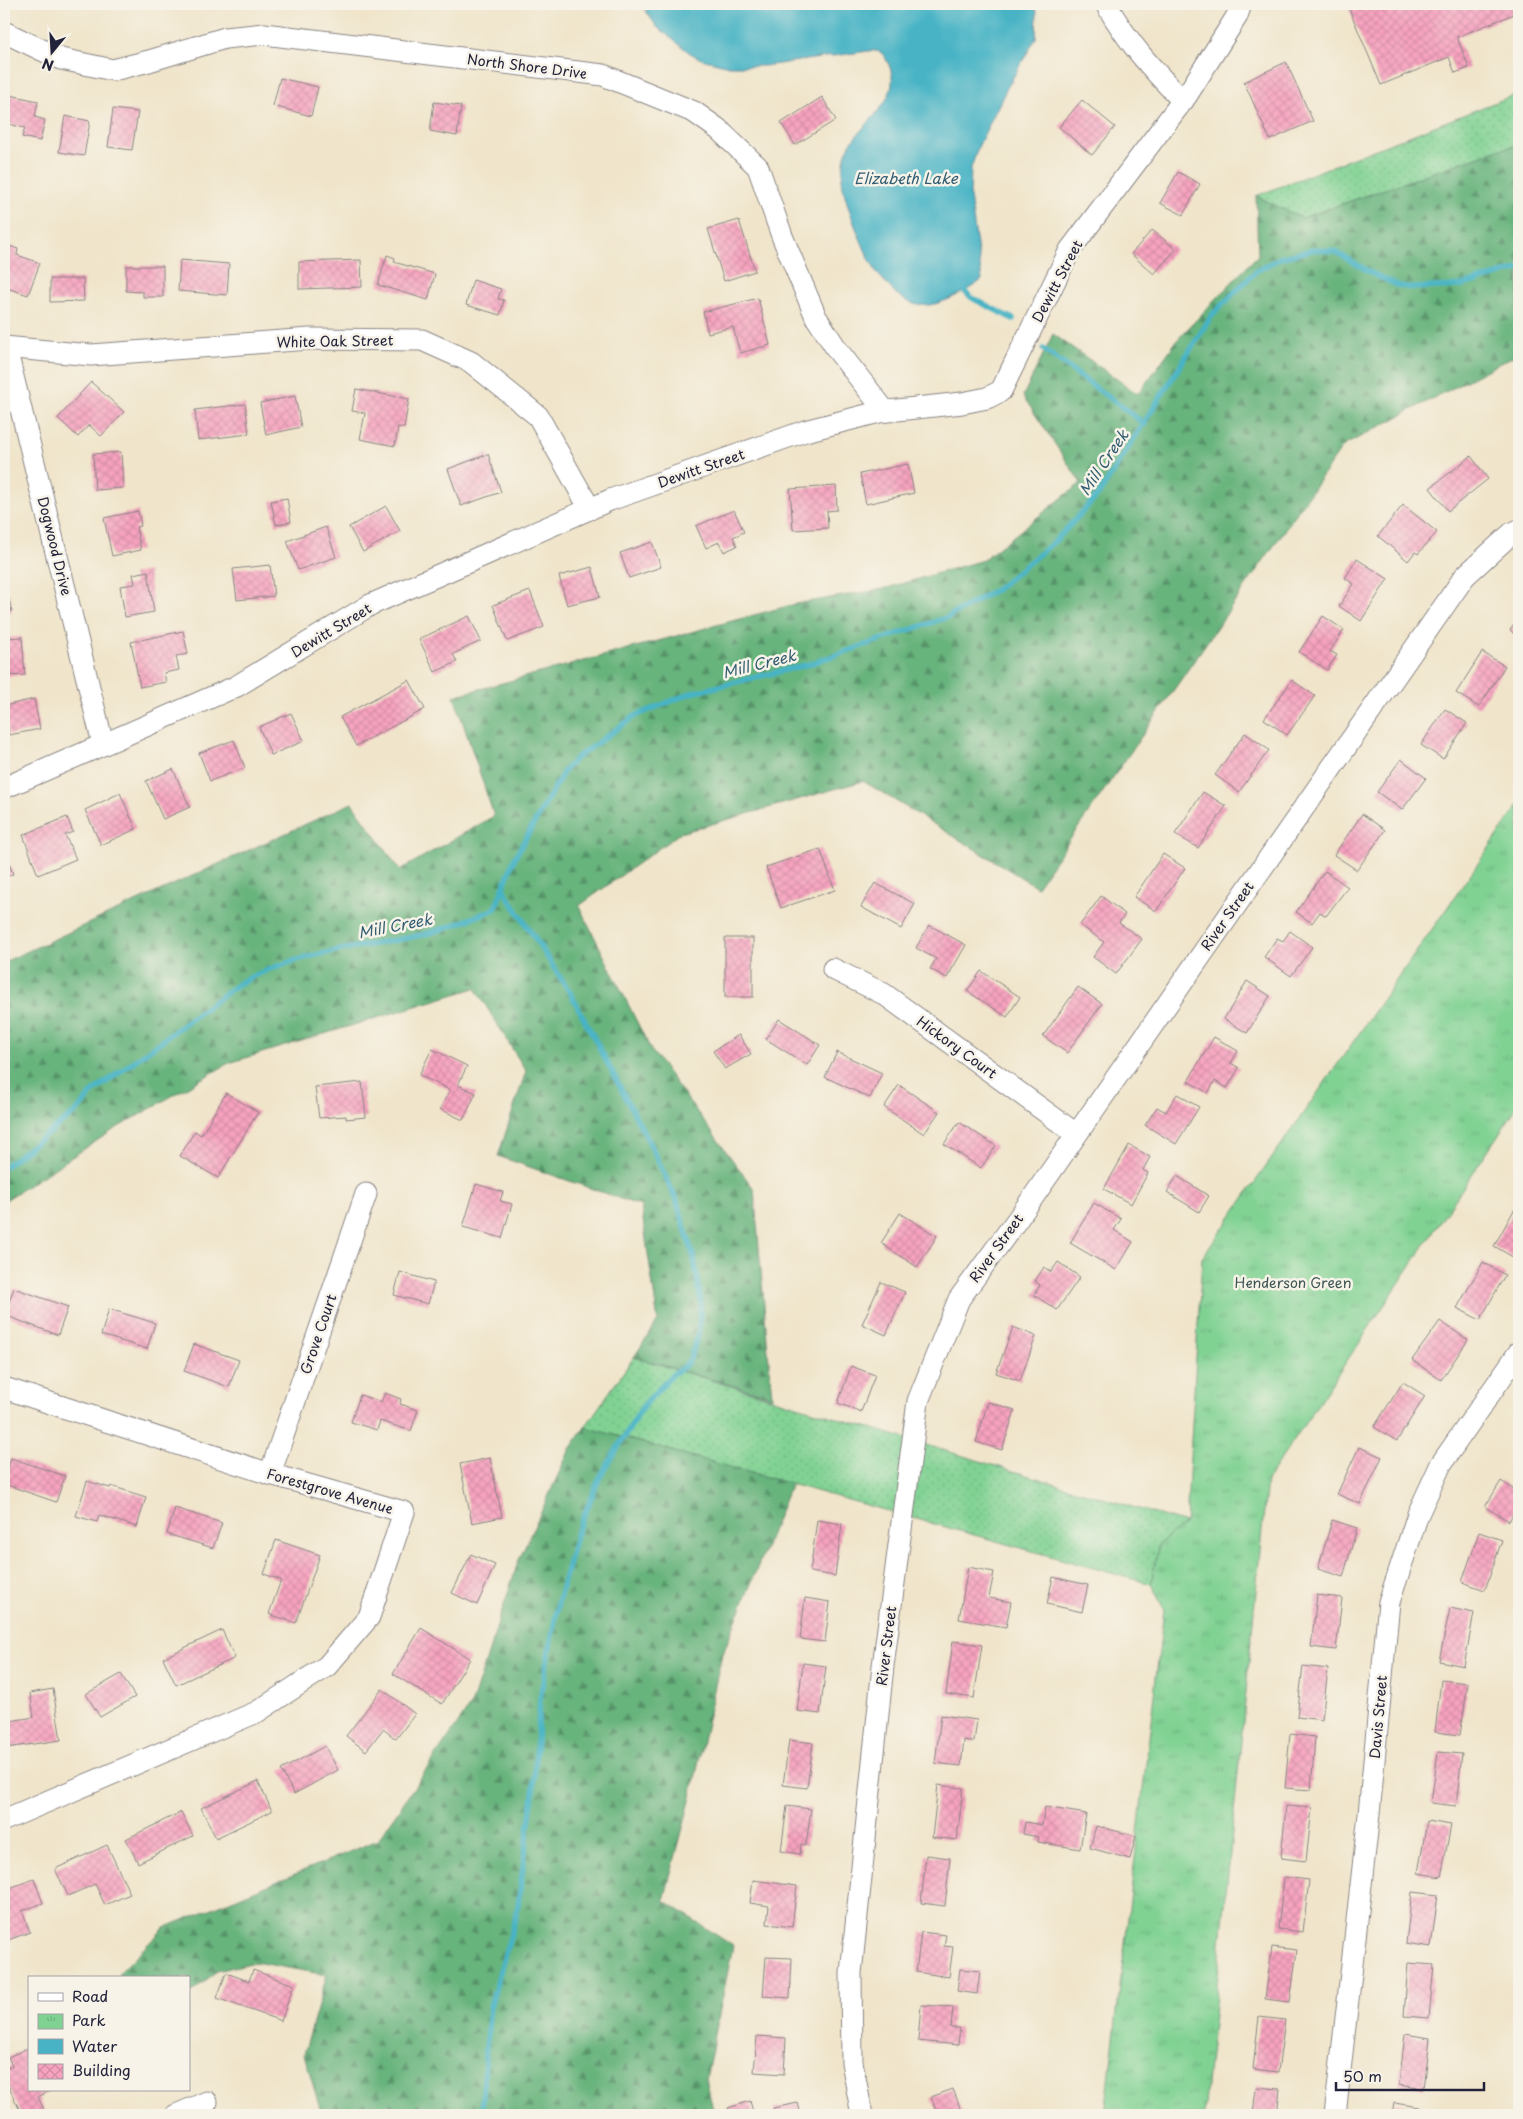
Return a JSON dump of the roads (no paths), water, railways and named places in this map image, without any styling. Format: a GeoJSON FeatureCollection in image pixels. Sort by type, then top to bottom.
{"type":"FeatureCollection","features":[{"type":"Feature","properties":{"kind":"street"},"geometry":{"type":"LineString","coordinates":[[1106,4],[1123,34],[1183,101]]}},
{"type":"Feature","properties":{"kind":"street","name":"Dewitt Street"},"geometry":{"type":"LineString","coordinates":[[4,788],[237,686],[370,606],[590,509],[805,431],[885,411],[962,403],[987,398],[1001,391],[1070,250],[1183,101],[1237,16],[1241,4]]}},
{"type":"Feature","properties":{"kind":"street","name":"North Shore Drive"},"geometry":{"type":"LineString","coordinates":[[4,32],[61,59],[113,70],[225,38],[264,34],[603,75],[694,112],[718,129],[758,167],[782,236],[816,317],[838,351],[885,411]]}},
{"type":"Feature","properties":{"kind":"street","name":"White Oak Street"},"geometry":{"type":"LineString","coordinates":[[5,347],[91,355],[310,339],[422,340],[471,362],[538,416],[590,509]]}},
{"type":"Feature","properties":{"kind":"street","name":"Dogwood Drive"},"geometry":{"type":"LineString","coordinates":[[5,347],[103,744]]}},
{"type":"Feature","properties":{"kind":"street","name":"River Street"},"geometry":{"type":"LineString","coordinates":[[862,2115],[852,2062],[851,1973],[883,1666],[918,1401],[959,1299],[1465,576],[1512,533],[1519,530]]}},
{"type":"Feature","properties":{"kind":"street","name":"Hickory Court"},"geometry":{"type":"LineString","coordinates":[[833,969],[884,994],[1076,1134]]}},
{"type":"Feature","properties":{"kind":"street","name":"Grove Court"},"geometry":{"type":"LineString","coordinates":[[270,1474],[366,1194]]}},
{"type":"Feature","properties":{"kind":"street","name":"Davis Street"},"geometry":{"type":"LineString","coordinates":[[1335,2115],[1369,1814],[1389,1602],[1418,1514],[1441,1464],[1519,1352]]}},
{"type":"Feature","properties":{"kind":"street","name":"Forestgrove Avenue"},"geometry":{"type":"LineString","coordinates":[[4,1388],[270,1474],[404,1512],[369,1617],[327,1666],[257,1712],[4,1820]]}},
{"type":"Feature","properties":{"kind":"street"},"geometry":{"type":"LineString","coordinates":[[176,2115],[207,2102]]}},
{"type":"Feature","properties":{"kind":"water","name":"Elizabeth Lake"},"geometry":{"type":"Polygon","coordinates":[[[641,4],[1034,4],[1037,13],[1036,38],[1007,88],[979,145],[971,168],[970,196],[982,280],[960,294],[935,304],[913,304],[896,294],[878,274],[862,243],[850,213],[843,188],[843,169],[845,156],[851,143],[882,106],[892,86],[892,75],[888,63],[882,54],[878,51],[868,51],[765,66],[729,66],[701,59],[690,53],[657,27],[641,4]]]}},
{"type":"Feature","properties":{"kind":"waterway","name":"Mill Creek"},"geometry":{"type":"LineString","coordinates":[[4,1167],[76,1112],[94,1091],[238,984],[259,973],[305,958],[422,935],[450,927],[495,909],[515,857],[564,771],[576,758],[635,716],[691,693],[806,665],[948,617],[997,589],[1056,540],[1099,494],[1212,315],[1256,271],[1280,258],[1315,249],[1336,252],[1373,274],[1399,286],[1413,288],[1459,286],[1519,269]]}},
{"type":"Feature","properties":{"kind":"waterway"},"geometry":{"type":"LineString","coordinates":[[965,286],[965,292],[972,298],[1013,319]]}},
{"type":"Feature","properties":{"kind":"waterway"},"geometry":{"type":"LineString","coordinates":[[1043,349],[1145,424]]}},
{"type":"Feature","properties":{"kind":"waterway"},"geometry":{"type":"LineString","coordinates":[[482,2115],[490,2007],[517,1912],[533,1794],[540,1699],[558,1603],[577,1532],[600,1477],[643,1406],[690,1359],[698,1335],[701,1302],[694,1258],[676,1199],[648,1140],[571,994],[503,889]]}},
{"type":"Feature","properties":{"kind":"park label","name":"Henderson Green"},"geometry":{"type":"Point","coordinates":[1293,1282]}}]}
